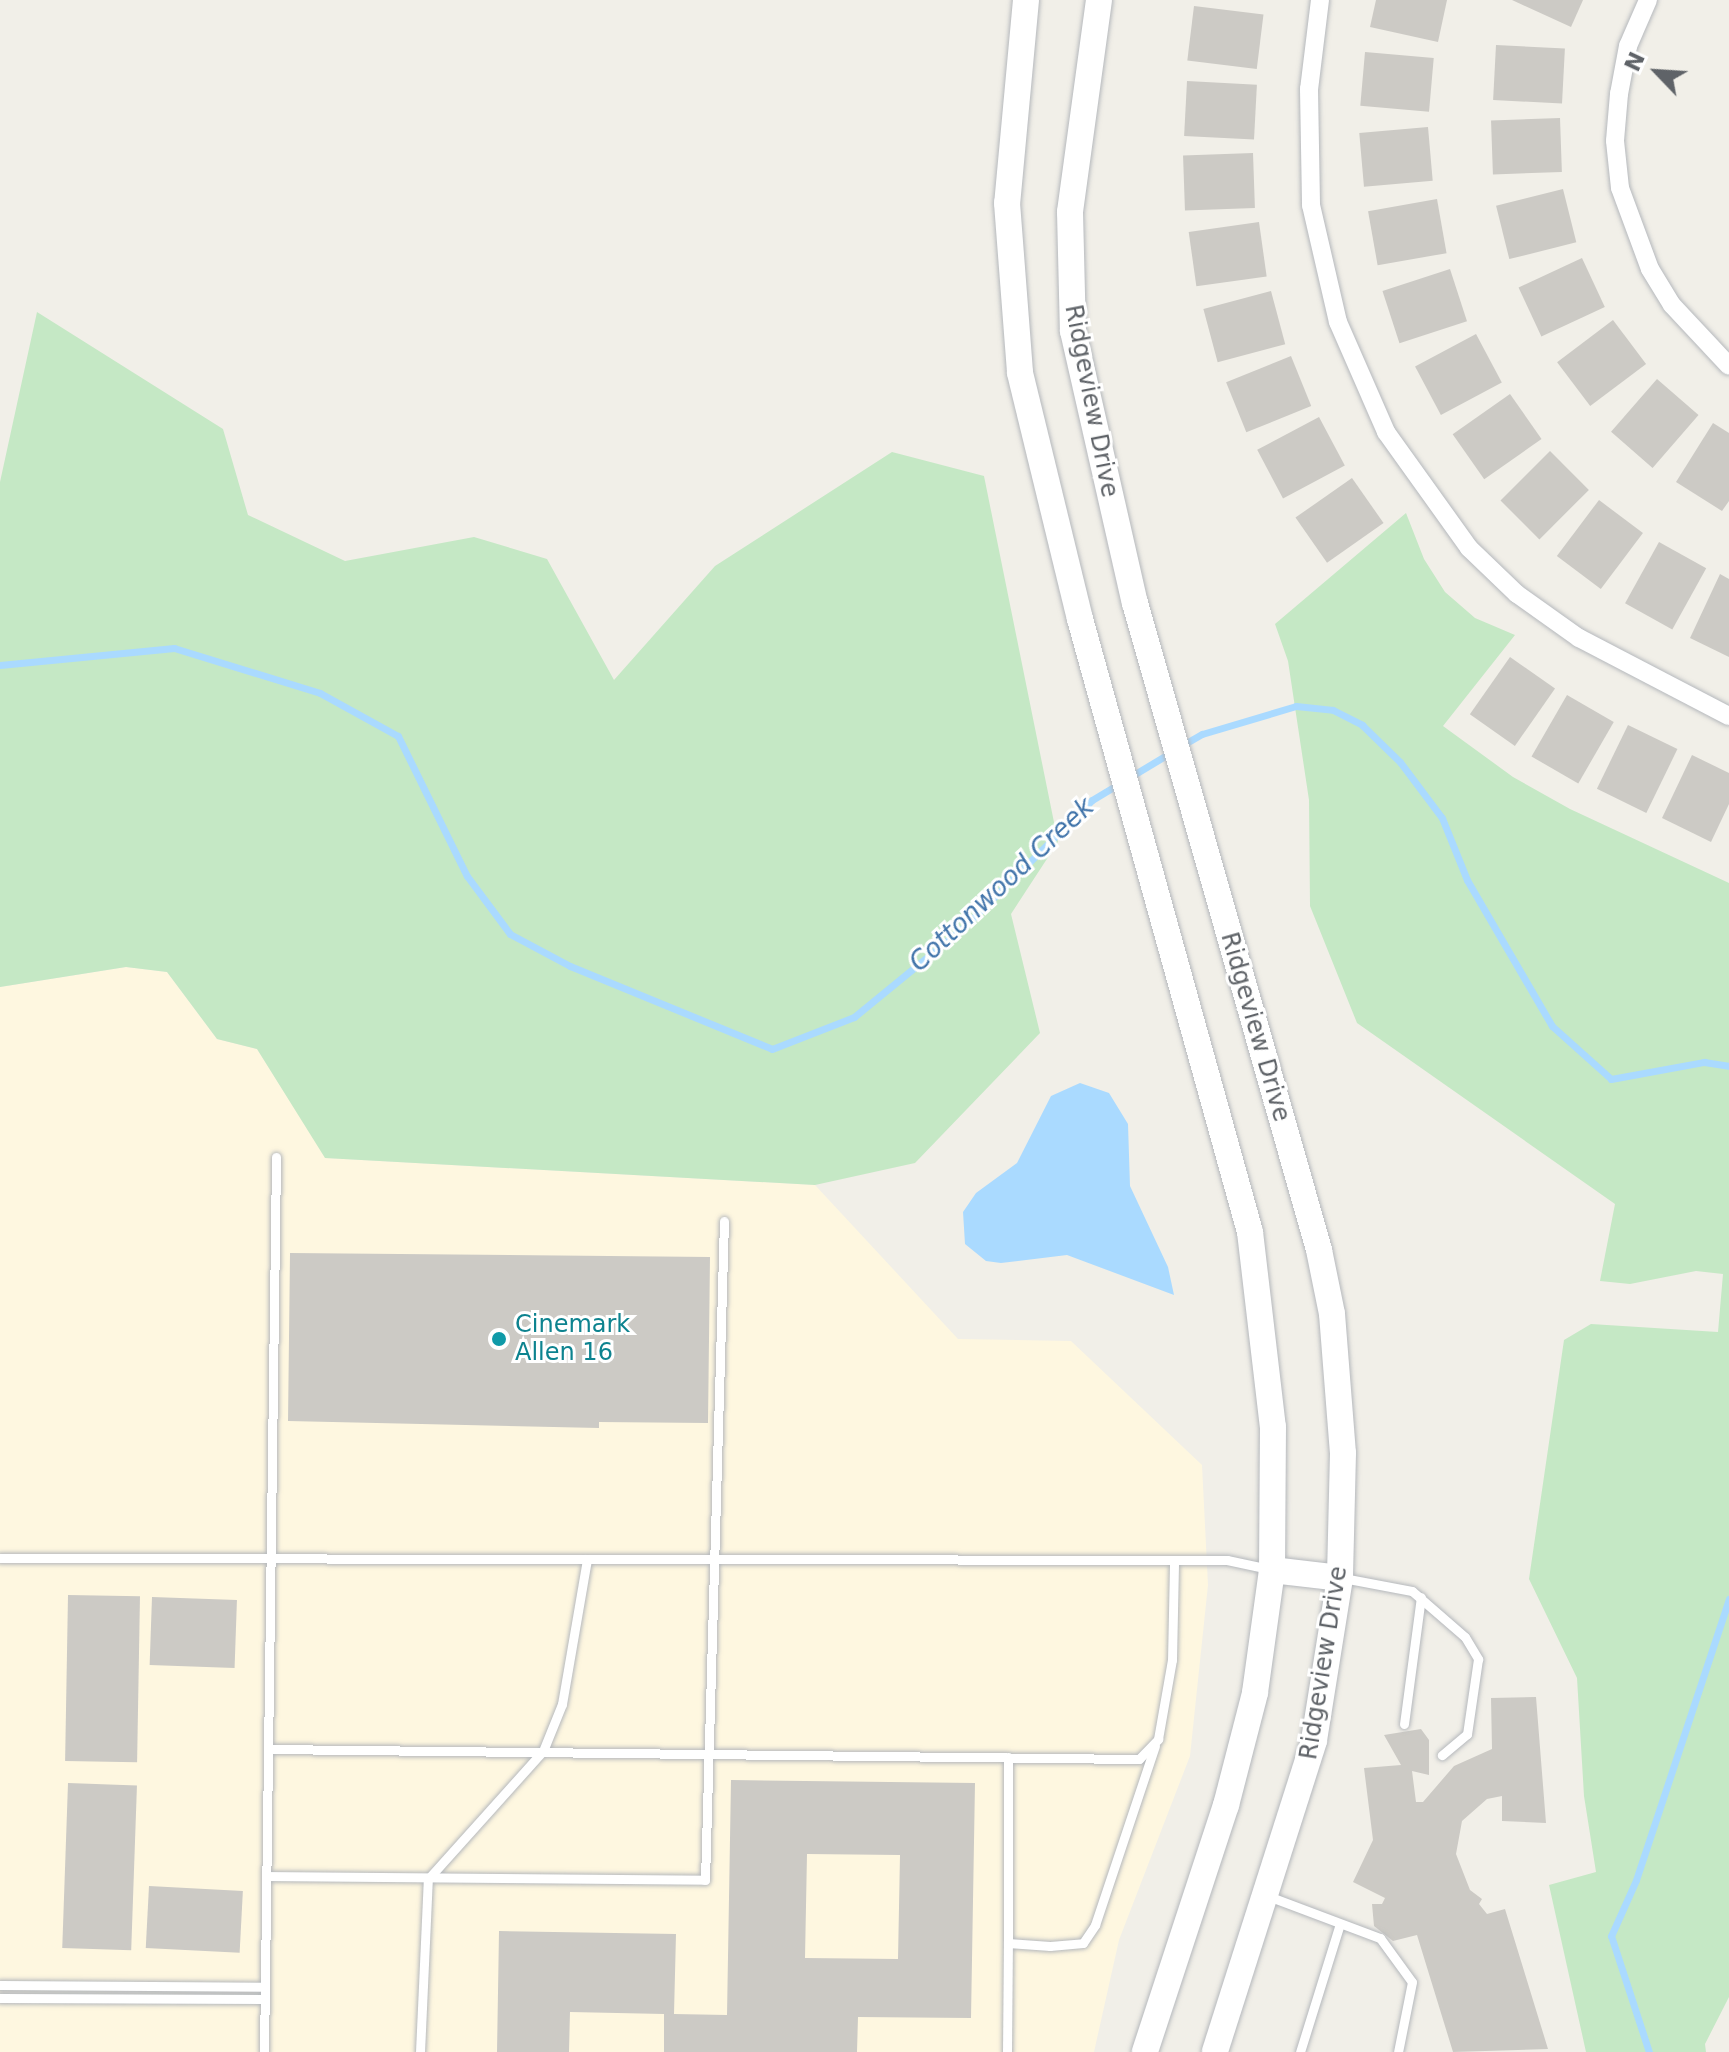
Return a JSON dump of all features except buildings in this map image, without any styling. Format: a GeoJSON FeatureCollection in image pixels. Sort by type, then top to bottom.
{"type":"FeatureCollection","features":[{"type":"Feature","properties":{"kind":"main road"},"geometry":{"type":"LineString","coordinates":[[1026,0],[1008,159],[1014,323],[1028,418],[1080,619],[1164,911],[1250,1232],[1273,1427],[1272,1570],[1261,1660],[1237,1767],[1145,2052]]}},
{"type":"Feature","properties":{"kind":"main road","name":"Ridgeview Drive"},"geometry":{"type":"LineString","coordinates":[[1099,0],[1076,146],[1070,288],[1087,405],[1135,603],[1308,1209],[1332,1314],[1343,1453],[1340,1578],[1314,1741],[1268,1896],[1215,2052]]}},
{"type":"Feature","properties":{"kind":"main road"},"geometry":{"type":"LineString","coordinates":[[1272,1570],[1340,1578]]}},
{"type":"Feature","properties":{"kind":"street"},"geometry":{"type":"LineString","coordinates":[[1320,0],[1309,89],[1311,205],[1338,322],[1386,432],[1469,548],[1517,594],[1579,638],[1729,716]]}},
{"type":"Feature","properties":{"kind":"street"},"geometry":{"type":"LineString","coordinates":[[1648,0],[1628,46],[1619,94],[1615,141],[1620,188],[1650,269],[1689,325],[1729,366]]}},
{"type":"Feature","properties":{"kind":"lane"},"geometry":{"type":"LineString","coordinates":[[264,2052],[276,1157]]}},
{"type":"Feature","properties":{"kind":"lane"},"geometry":{"type":"LineString","coordinates":[[267,1876],[705,1880],[724,1221]]}},
{"type":"Feature","properties":{"kind":"lane"},"geometry":{"type":"LineString","coordinates":[[0,1558],[270,1554],[715,1561],[1227,1560],[1272,1570]]}},
{"type":"Feature","properties":{"kind":"lane"},"geometry":{"type":"LineString","coordinates":[[420,2052],[428,1879],[543,1751],[562,1704],[587,1559]]}},
{"type":"Feature","properties":{"kind":"lane"},"geometry":{"type":"LineString","coordinates":[[1008,1943],[1083,1943],[1095,1925],[1158,1739],[1172,1660],[1174,1561]]}},
{"type":"Feature","properties":{"kind":"lane"},"geometry":{"type":"LineString","coordinates":[[1340,1578],[1400,1587],[1421,1597],[1465,1637],[1478,1659],[1467,1734],[1442,1755]]}},
{"type":"Feature","properties":{"kind":"lane"},"geometry":{"type":"LineString","coordinates":[[1404,1724],[1421,1597]]}},
{"type":"Feature","properties":{"kind":"lane"},"geometry":{"type":"LineString","coordinates":[[268,1749],[1139,1759],[1158,1739]]}},
{"type":"Feature","properties":{"kind":"lane"},"geometry":{"type":"LineString","coordinates":[[1007,2052],[1008,1757]]}},
{"type":"Feature","properties":{"kind":"lane"},"geometry":{"type":"LineString","coordinates":[[1268,1896],[1339,1927],[1380,1938],[1412,1982],[1398,2052]]}},
{"type":"Feature","properties":{"kind":"lane"},"geometry":{"type":"LineString","coordinates":[[1300,2052],[1339,1927]]}},
{"type":"Feature","properties":{"kind":"lane"},"geometry":{"type":"LineString","coordinates":[[0,1985],[265,1987]]}},
{"type":"Feature","properties":{"kind":"lane"},"geometry":{"type":"LineString","coordinates":[[0,1998],[265,1999]]}},
{"type":"Feature","properties":{"kind":"shaded area"},"geometry":{"type":"Polygon","coordinates":[[[126,967],[167,972],[217,1039],[257,1049],[326,1158],[815,1185],[958,1339],[1071,1341],[1202,1465],[1208,1585],[1190,1756],[1119,1940],[1094,2052],[0,2052],[0,987],[126,967]]]}},
{"type":"Feature","properties":{"kind":"green space"},"geometry":{"type":"Polygon","coordinates":[[[37,312],[223,429],[248,515],[345,561],[474,537],[547,559],[614,680],[715,566],[892,452],[984,476],[1058,842],[1011,914],[1040,1033],[915,1163],[815,1185],[325,1158],[257,1049],[217,1039],[167,972],[126,967],[0,987],[0,482],[37,312]]]}},
{"type":"Feature","properties":{"kind":"green space"},"geometry":{"type":"Polygon","coordinates":[[[1406,513],[1424,559],[1445,592],[1475,618],[1515,635],[1443,726],[1513,777],[1570,809],[1729,883],[1729,1997],[1705,2044],[1706,2052],[1586,2052],[1549,1885],[1596,1872],[1584,1796],[1577,1678],[1529,1579],[1564,1340],[1591,1324],[1718,1332],[1723,1274],[1696,1271],[1630,1284],[1600,1281],[1615,1204],[1357,1023],[1310,906],[1309,800],[1288,661],[1275,624],[1406,513]]]}},
{"type":"Feature","properties":{"kind":"water"},"geometry":{"type":"Polygon","coordinates":[[[1080,1083],[1109,1093],[1128,1124],[1130,1186],[1168,1267],[1174,1295],[1067,1255],[1001,1263],[986,1261],[965,1244],[963,1212],[976,1193],[1017,1163],[1051,1096],[1080,1083]]]}},
{"type":"Feature","properties":{"kind":"waterway","name":"Cottonwood Creek"},"geometry":{"type":"LineString","coordinates":[[0,665],[174,648],[320,693],[398,736],[467,876],[510,934],[570,966],[772,1049],[854,1017],[964,927],[1092,800],[1119,784]]}},
{"type":"Feature","properties":{"kind":"waterway","name":"Cottonwood Creek"},"geometry":{"type":"LineString","coordinates":[[1181,746],[1202,734],[1296,706],[1333,710],[1362,725],[1400,762],[1442,818],[1467,880],[1552,1026],[1611,1079],[1704,1062],[1729,1066]]}},
{"type":"Feature","properties":{"kind":"waterway","name":"Cottonwood Creek"},"geometry":{"type":"LineString","coordinates":[[1130,777],[1170,753]]}},
{"type":"Feature","properties":{"kind":"waterway"},"geometry":{"type":"LineString","coordinates":[[1649,2052],[1611,1936],[1636,1880],[1729,1599]]}},
{"type":"Feature","properties":{"kind":"place","name":"Cinemark Allen 16"},"geometry":{"type":"Point","coordinates":[499,1339]}}]}
